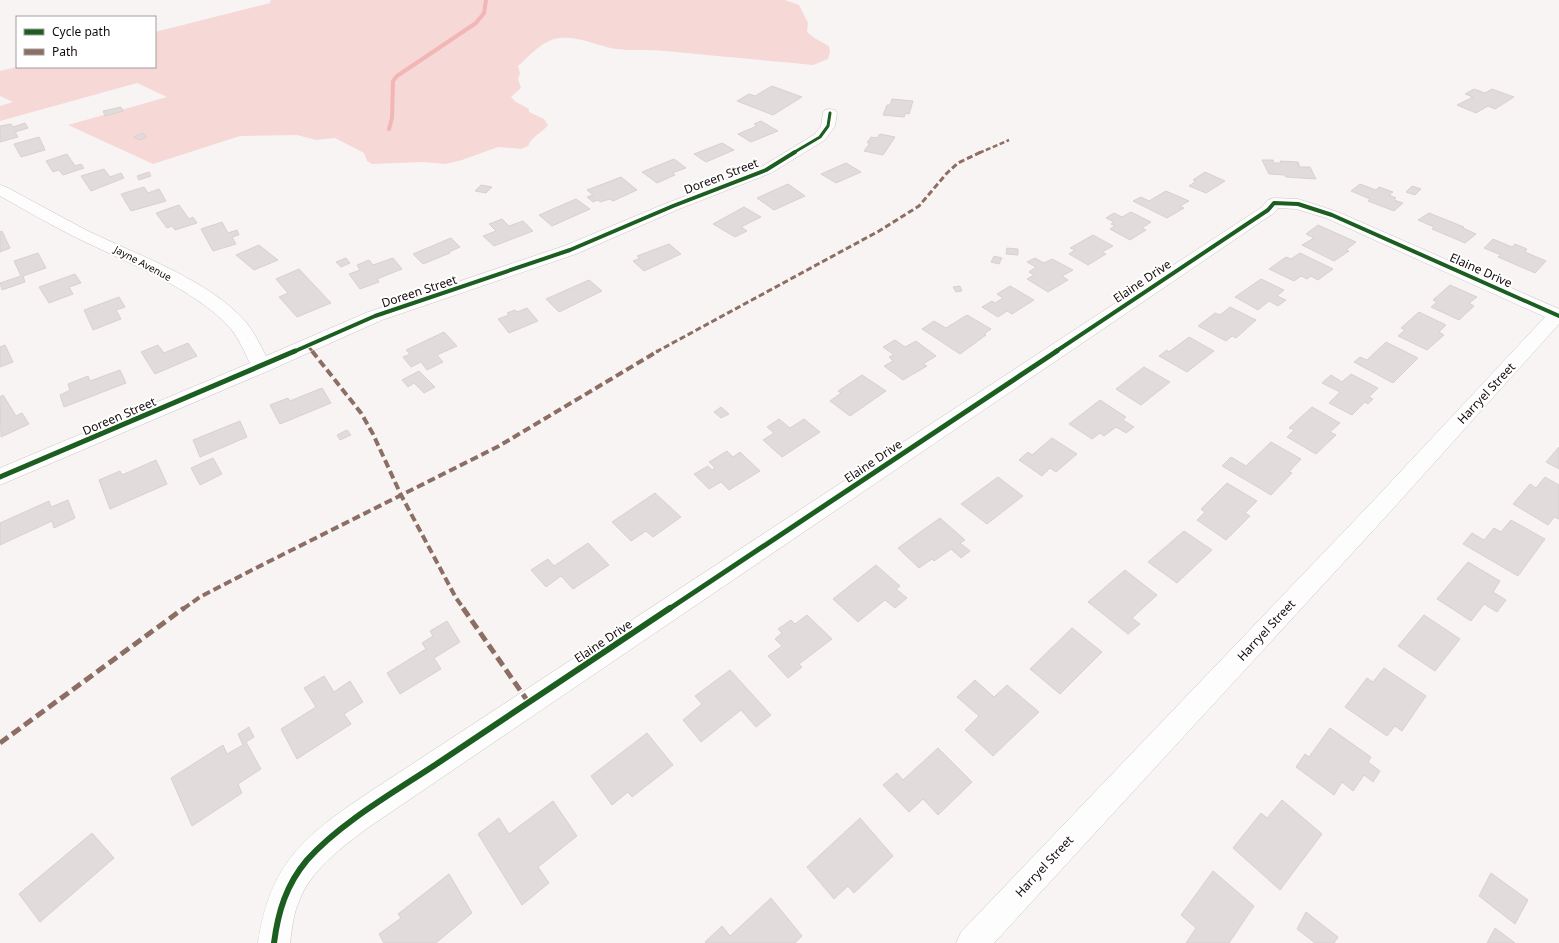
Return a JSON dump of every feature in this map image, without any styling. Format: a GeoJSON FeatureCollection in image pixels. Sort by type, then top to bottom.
{"type":"FeatureCollection","features":[{"type":"Feature","properties":{"kind":"street","name":"Doreen Street"},"geometry":{"type":"LineString","coordinates":[[0,477],[375,316],[570,250],[673,206],[766,170],[820,137],[828,126],[830,113]]}},
{"type":"Feature","properties":{"kind":"street","name":"Jayne Avenue"},"geometry":{"type":"LineString","coordinates":[[0,190],[80,233],[142,261],[196,292],[233,321],[246,336],[261,366]]}},
{"type":"Feature","properties":{"kind":"street","name":"Elaine Drive"},"geometry":{"type":"LineString","coordinates":[[274,943],[276,923],[281,902],[291,883],[309,859],[331,836],[378,803],[1268,210],[1274,203],[1298,204],[1332,215],[1558,316]]}},
{"type":"Feature","properties":{"kind":"street","name":"Harryel Street"},"geometry":{"type":"LineString","coordinates":[[972,943],[1558,316]]}},
{"type":"Feature","properties":{"kind":"shaded area"},"geometry":{"type":"Polygon","coordinates":[[[271,0],[785,0],[799,5],[808,23],[807,32],[829,46],[830,52],[828,59],[813,65],[659,50],[616,49],[574,38],[554,39],[542,45],[518,66],[520,73],[518,79],[521,88],[511,97],[516,102],[529,109],[529,112],[544,119],[548,125],[543,131],[532,139],[528,146],[521,149],[498,147],[446,164],[423,162],[372,164],[367,161],[364,153],[335,138],[316,140],[297,135],[240,136],[153,164],[68,125],[167,97],[137,83],[0,121],[0,106],[13,102],[0,96],[0,71],[16,67],[156,68],[156,32],[270,3],[271,0]]]}},
{"type":"Feature","properties":{"kind":"building"},"geometry":{"type":"Polygon","coordinates":[[[772,86],[802,97],[773,115],[737,101],[749,94],[755,96],[772,86]]]}},
{"type":"Feature","properties":{"kind":"building"},"geometry":{"type":"Polygon","coordinates":[[[1474,89],[1485,93],[1492,89],[1514,97],[1495,109],[1488,106],[1476,113],[1457,105],[1473,97],[1465,94],[1474,89]]]}},
{"type":"Feature","properties":{"kind":"building"},"geometry":{"type":"Polygon","coordinates":[[[892,99],[913,101],[909,114],[906,113],[904,117],[883,115],[887,105],[890,105],[892,99]]]}},
{"type":"Feature","properties":{"kind":"building"},"geometry":{"type":"Polygon","coordinates":[[[121,107],[123,111],[105,116],[103,111],[121,107]]]}},
{"type":"Feature","properties":{"kind":"building"},"geometry":{"type":"Polygon","coordinates":[[[761,121],[778,131],[751,142],[738,134],[757,126],[754,124],[761,121]]]}},
{"type":"Feature","properties":{"kind":"building"},"geometry":{"type":"Polygon","coordinates":[[[25,123],[28,128],[15,132],[18,137],[0,142],[0,126],[11,124],[13,127],[25,123]]]}},
{"type":"Feature","properties":{"kind":"building"},"geometry":{"type":"Polygon","coordinates":[[[142,133],[147,137],[139,140],[134,137],[142,133]]]}},
{"type":"Feature","properties":{"kind":"building"},"geometry":{"type":"Polygon","coordinates":[[[880,134],[895,137],[883,155],[864,151],[870,143],[867,143],[871,137],[877,138],[880,134]]]}},
{"type":"Feature","properties":{"kind":"building"},"geometry":{"type":"Polygon","coordinates":[[[39,137],[45,150],[21,157],[14,144],[39,137]]]}},
{"type":"Feature","properties":{"kind":"building"},"geometry":{"type":"Polygon","coordinates":[[[722,143],[734,150],[706,162],[694,154],[722,143]]]}},
{"type":"Feature","properties":{"kind":"building"},"geometry":{"type":"Polygon","coordinates":[[[67,154],[75,166],[81,164],[84,168],[63,175],[59,170],[53,172],[46,161],[67,154]]]}},
{"type":"Feature","properties":{"kind":"building"},"geometry":{"type":"Polygon","coordinates":[[[674,159],[686,168],[672,173],[675,175],[657,183],[642,172],[674,159]]]}},
{"type":"Feature","properties":{"kind":"building"},"geometry":{"type":"Polygon","coordinates":[[[1262,160],[1273,160],[1274,163],[1281,163],[1280,161],[1298,162],[1300,167],[1310,167],[1316,179],[1269,174],[1262,160]]]}},
{"type":"Feature","properties":{"kind":"building"},"geometry":{"type":"Polygon","coordinates":[[[846,163],[861,172],[836,183],[821,174],[846,163]]]}},
{"type":"Feature","properties":{"kind":"building"},"geometry":{"type":"Polygon","coordinates":[[[104,169],[110,177],[121,173],[124,178],[91,191],[81,176],[104,169]]]}},
{"type":"Feature","properties":{"kind":"building"},"geometry":{"type":"Polygon","coordinates":[[[149,172],[151,176],[139,180],[137,176],[149,172]]]}},
{"type":"Feature","properties":{"kind":"building"},"geometry":{"type":"Polygon","coordinates":[[[1205,172],[1225,181],[1206,193],[1189,186],[1196,181],[1193,180],[1205,172]]]}},
{"type":"Feature","properties":{"kind":"building"},"geometry":{"type":"Polygon","coordinates":[[[621,177],[637,190],[613,201],[610,199],[600,202],[598,200],[593,202],[587,197],[593,195],[587,190],[621,177]]]}},
{"type":"Feature","properties":{"kind":"building"},"geometry":{"type":"Polygon","coordinates":[[[788,184],[805,196],[774,210],[757,198],[788,184]]]}},
{"type":"Feature","properties":{"kind":"building"},"geometry":{"type":"Polygon","coordinates":[[[1360,184],[1376,190],[1379,187],[1393,192],[1389,195],[1396,198],[1394,200],[1403,203],[1394,211],[1368,201],[1370,199],[1351,191],[1360,184]]]}},
{"type":"Feature","properties":{"kind":"building"},"geometry":{"type":"Polygon","coordinates":[[[481,185],[492,187],[486,193],[475,191],[481,185]]]}},
{"type":"Feature","properties":{"kind":"building"},"geometry":{"type":"Polygon","coordinates":[[[1412,186],[1421,189],[1415,195],[1406,192],[1412,186]]]}},
{"type":"Feature","properties":{"kind":"building"},"geometry":{"type":"Polygon","coordinates":[[[144,187],[148,193],[159,189],[166,201],[131,211],[121,194],[144,187]]]}},
{"type":"Feature","properties":{"kind":"building"},"geometry":{"type":"Polygon","coordinates":[[[1166,191],[1189,201],[1180,206],[1184,208],[1167,218],[1133,201],[1141,197],[1149,201],[1166,191]]]}},
{"type":"Feature","properties":{"kind":"building"},"geometry":{"type":"Polygon","coordinates":[[[576,199],[590,209],[552,226],[539,215],[576,199]]]}},
{"type":"Feature","properties":{"kind":"building"},"geometry":{"type":"Polygon","coordinates":[[[179,205],[189,219],[193,217],[197,223],[175,230],[172,226],[167,228],[156,213],[179,205]]]}},
{"type":"Feature","properties":{"kind":"building"},"geometry":{"type":"Polygon","coordinates":[[[744,207],[761,217],[741,227],[747,231],[735,237],[713,224],[744,207]]]}},
{"type":"Feature","properties":{"kind":"building"},"geometry":{"type":"Polygon","coordinates":[[[1131,212],[1151,222],[1142,228],[1146,230],[1130,240],[1110,229],[1115,226],[1111,224],[1114,222],[1106,218],[1114,213],[1122,217],[1131,212]]]}},
{"type":"Feature","properties":{"kind":"building"},"geometry":{"type":"Polygon","coordinates":[[[1429,213],[1464,227],[1463,228],[1476,234],[1465,243],[1432,229],[1434,227],[1418,220],[1429,213]]]}},
{"type":"Feature","properties":{"kind":"building"},"geometry":{"type":"Polygon","coordinates":[[[502,219],[509,226],[523,221],[533,231],[494,246],[483,236],[496,231],[489,224],[502,219]]]}},
{"type":"Feature","properties":{"kind":"building"},"geometry":{"type":"Polygon","coordinates":[[[222,222],[228,233],[237,230],[239,235],[232,237],[236,244],[213,251],[201,229],[222,222]]]}},
{"type":"Feature","properties":{"kind":"building"},"geometry":{"type":"Polygon","coordinates":[[[1318,225],[1356,242],[1346,250],[1349,251],[1334,261],[1302,245],[1314,238],[1306,234],[1318,225]]]}},
{"type":"Feature","properties":{"kind":"building"},"geometry":{"type":"Polygon","coordinates":[[[2,231],[10,248],[0,252],[0,232],[2,231]]]}},
{"type":"Feature","properties":{"kind":"building"},"geometry":{"type":"Polygon","coordinates":[[[1093,235],[1113,246],[1102,252],[1106,254],[1088,265],[1069,254],[1075,250],[1070,248],[1093,235]]]}},
{"type":"Feature","properties":{"kind":"building"},"geometry":{"type":"Polygon","coordinates":[[[451,238],[460,247],[449,252],[450,253],[423,264],[413,254],[451,238]]]}},
{"type":"Feature","properties":{"kind":"building"},"geometry":{"type":"Polygon","coordinates":[[[1493,239],[1512,247],[1515,244],[1527,249],[1525,252],[1546,261],[1535,273],[1498,257],[1501,255],[1484,248],[1493,239]]]}},
{"type":"Feature","properties":{"kind":"building"},"geometry":{"type":"Polygon","coordinates":[[[669,244],[681,254],[644,271],[633,261],[640,258],[637,256],[669,244]]]}},
{"type":"Feature","properties":{"kind":"building"},"geometry":{"type":"Polygon","coordinates":[[[259,245],[278,260],[254,270],[236,255],[259,245]]]}},
{"type":"Feature","properties":{"kind":"building"},"geometry":{"type":"Polygon","coordinates":[[[1007,248],[1018,249],[1018,255],[1006,254],[1007,248]]]}},
{"type":"Feature","properties":{"kind":"building"},"geometry":{"type":"Polygon","coordinates":[[[38,253],[46,268],[23,276],[25,282],[2,290],[0,283],[21,276],[14,261],[38,253]]]}},
{"type":"Feature","properties":{"kind":"building"},"geometry":{"type":"Polygon","coordinates":[[[1300,253],[1333,269],[1318,280],[1311,276],[1307,279],[1301,276],[1294,281],[1269,269],[1286,257],[1291,259],[1300,253]]]}},
{"type":"Feature","properties":{"kind":"building"},"geometry":{"type":"Polygon","coordinates":[[[994,256],[1002,258],[999,264],[991,262],[994,256]]]}},
{"type":"Feature","properties":{"kind":"building"},"geometry":{"type":"Polygon","coordinates":[[[346,258],[350,263],[341,267],[336,262],[346,258]]]}},
{"type":"Feature","properties":{"kind":"building"},"geometry":{"type":"Polygon","coordinates":[[[393,258],[402,269],[377,279],[379,282],[360,289],[349,274],[360,270],[357,265],[369,260],[373,265],[393,258]]]}},
{"type":"Feature","properties":{"kind":"building"},"geometry":{"type":"Polygon","coordinates":[[[1035,258],[1044,263],[1052,259],[1073,270],[1062,276],[1068,280],[1048,292],[1027,279],[1034,275],[1029,272],[1036,267],[1027,262],[1035,258]]]}},
{"type":"Feature","properties":{"kind":"building"},"geometry":{"type":"Polygon","coordinates":[[[299,269],[331,303],[297,317],[279,297],[288,293],[276,279],[299,269]]]}},
{"type":"Feature","properties":{"kind":"building"},"geometry":{"type":"Polygon","coordinates":[[[75,274],[81,283],[69,287],[73,294],[49,303],[39,287],[75,274]]]}},
{"type":"Feature","properties":{"kind":"building"},"geometry":{"type":"Polygon","coordinates":[[[1261,279],[1284,290],[1277,296],[1286,300],[1278,306],[1269,301],[1258,310],[1235,297],[1261,279]]]}},
{"type":"Feature","properties":{"kind":"building"},"geometry":{"type":"Polygon","coordinates":[[[589,280],[602,291],[559,312],[546,299],[589,280]]]}},
{"type":"Feature","properties":{"kind":"building"},"geometry":{"type":"Polygon","coordinates":[[[1450,285],[1477,297],[1469,303],[1474,306],[1459,320],[1431,307],[1437,302],[1433,300],[1450,285]]]}},
{"type":"Feature","properties":{"kind":"building"},"geometry":{"type":"Polygon","coordinates":[[[960,286],[962,291],[956,292],[953,287],[960,286]]]}},
{"type":"Feature","properties":{"kind":"building"},"geometry":{"type":"Polygon","coordinates":[[[1010,286],[1034,300],[1012,314],[1007,311],[998,317],[982,307],[992,301],[995,303],[1003,298],[997,294],[1010,286]]]}},
{"type":"Feature","properties":{"kind":"building"},"geometry":{"type":"Polygon","coordinates":[[[119,297],[125,307],[116,310],[121,319],[93,330],[84,310],[119,297]]]}},
{"type":"Feature","properties":{"kind":"building"},"geometry":{"type":"Polygon","coordinates":[[[1230,307],[1256,320],[1236,338],[1232,336],[1226,341],[1198,326],[1215,313],[1220,315],[1230,307]]]}},
{"type":"Feature","properties":{"kind":"building"},"geometry":{"type":"Polygon","coordinates":[[[527,308],[538,321],[509,333],[498,319],[509,315],[507,313],[515,310],[517,312],[527,308]]]}},
{"type":"Feature","properties":{"kind":"building"},"geometry":{"type":"Polygon","coordinates":[[[1419,312],[1446,325],[1439,332],[1444,335],[1427,350],[1398,336],[1405,330],[1401,328],[1419,312]]]}},
{"type":"Feature","properties":{"kind":"building"},"geometry":{"type":"Polygon","coordinates":[[[967,315],[991,329],[984,334],[986,335],[960,354],[922,329],[934,321],[946,328],[967,315]]]}},
{"type":"Feature","properties":{"kind":"building"},"geometry":{"type":"Polygon","coordinates":[[[444,332],[457,346],[437,355],[443,362],[427,370],[421,362],[411,367],[403,357],[410,354],[406,350],[444,332]]]}},
{"type":"Feature","properties":{"kind":"building"},"geometry":{"type":"Polygon","coordinates":[[[1189,337],[1214,351],[1187,372],[1159,356],[1167,350],[1169,352],[1189,337]]]}},
{"type":"Feature","properties":{"kind":"building"},"geometry":{"type":"Polygon","coordinates":[[[895,340],[905,347],[916,341],[936,356],[923,364],[927,366],[903,380],[884,366],[893,361],[889,357],[894,355],[883,347],[895,340]]]}},
{"type":"Feature","properties":{"kind":"building"},"geometry":{"type":"Polygon","coordinates":[[[1386,342],[1418,358],[1393,383],[1354,362],[1360,357],[1367,360],[1386,342]]]}},
{"type":"Feature","properties":{"kind":"building"},"geometry":{"type":"Polygon","coordinates":[[[188,343],[197,356],[155,374],[141,352],[158,345],[164,353],[188,343]]]}},
{"type":"Feature","properties":{"kind":"building"},"geometry":{"type":"Polygon","coordinates":[[[5,345],[13,362],[0,367],[0,347],[5,345]]]}},
{"type":"Feature","properties":{"kind":"building"},"geometry":{"type":"Polygon","coordinates":[[[1144,367],[1170,382],[1141,405],[1116,389],[1144,367]]]}},
{"type":"Feature","properties":{"kind":"building"},"geometry":{"type":"Polygon","coordinates":[[[120,370],[126,383],[64,407],[60,395],[70,390],[68,384],[88,376],[90,381],[120,370]]]}},
{"type":"Feature","properties":{"kind":"building"},"geometry":{"type":"Polygon","coordinates":[[[419,371],[435,387],[424,393],[414,383],[408,387],[402,380],[419,371]]]}},
{"type":"Feature","properties":{"kind":"building"},"geometry":{"type":"Polygon","coordinates":[[[1351,374],[1378,388],[1369,397],[1373,399],[1368,404],[1365,402],[1352,415],[1329,403],[1340,392],[1322,383],[1331,375],[1342,382],[1351,374]]]}},
{"type":"Feature","properties":{"kind":"building"},"geometry":{"type":"Polygon","coordinates":[[[862,375],[886,391],[850,416],[830,401],[841,393],[838,391],[862,375]]]}},
{"type":"Feature","properties":{"kind":"building"},"geometry":{"type":"Polygon","coordinates":[[[322,388],[331,403],[280,424],[270,405],[288,398],[290,401],[322,388]]]}},
{"type":"Feature","properties":{"kind":"building"},"geometry":{"type":"Polygon","coordinates":[[[3,395],[16,416],[22,413],[29,424],[1,437],[0,397],[3,395]]]}},
{"type":"Feature","properties":{"kind":"building"},"geometry":{"type":"Polygon","coordinates":[[[1100,400],[1126,417],[1123,420],[1134,427],[1126,433],[1116,427],[1104,436],[1100,433],[1092,439],[1069,424],[1100,400]]]}},
{"type":"Feature","properties":{"kind":"building"},"geometry":{"type":"Polygon","coordinates":[[[721,407],[729,414],[721,418],[714,412],[721,407]]]}},
{"type":"Feature","properties":{"kind":"building"},"geometry":{"type":"Polygon","coordinates":[[[1312,407],[1340,423],[1330,432],[1336,435],[1316,454],[1287,437],[1294,430],[1289,428],[1312,407]]]}},
{"type":"Feature","properties":{"kind":"building"},"geometry":{"type":"Polygon","coordinates":[[[779,419],[790,428],[804,419],[820,432],[782,457],[763,440],[774,433],[767,427],[779,419]]]}},
{"type":"Feature","properties":{"kind":"building"},"geometry":{"type":"Polygon","coordinates":[[[240,421],[247,437],[200,457],[193,440],[240,421]]]}},
{"type":"Feature","properties":{"kind":"building"},"geometry":{"type":"Polygon","coordinates":[[[347,430],[351,435],[340,440],[337,435],[347,430]]]}},
{"type":"Feature","properties":{"kind":"building"},"geometry":{"type":"Polygon","coordinates":[[[1052,438],[1077,454],[1056,472],[1050,468],[1042,476],[1019,460],[1028,452],[1032,455],[1052,438]]]}},
{"type":"Feature","properties":{"kind":"building"},"geometry":{"type":"Polygon","coordinates":[[[1271,442],[1301,459],[1289,472],[1292,473],[1271,495],[1222,466],[1231,457],[1246,466],[1271,442]]]}},
{"type":"Feature","properties":{"kind":"building"},"geometry":{"type":"Polygon","coordinates":[[[1559,447],[1559,469],[1546,462],[1559,447]]]}},
{"type":"Feature","properties":{"kind":"building"},"geometry":{"type":"Polygon","coordinates":[[[727,451],[733,457],[740,452],[760,471],[729,490],[721,482],[709,489],[694,474],[708,466],[712,470],[715,468],[709,462],[727,451]]]}},
{"type":"Feature","properties":{"kind":"building"},"geometry":{"type":"Polygon","coordinates":[[[213,458],[222,474],[200,485],[191,468],[213,458]]]}},
{"type":"Feature","properties":{"kind":"building"},"geometry":{"type":"Polygon","coordinates":[[[156,460],[167,484],[110,509],[99,480],[120,471],[122,475],[156,460]]]}},
{"type":"Feature","properties":{"kind":"building"},"geometry":{"type":"Polygon","coordinates":[[[998,477],[1023,496],[987,524],[961,504],[998,477]]]}},
{"type":"Feature","properties":{"kind":"building"},"geometry":{"type":"Polygon","coordinates":[[[1545,477],[1559,485],[1559,519],[1554,517],[1548,525],[1513,504],[1530,484],[1536,488],[1545,477]]]}},
{"type":"Feature","properties":{"kind":"building"},"geometry":{"type":"Polygon","coordinates":[[[1227,483],[1257,501],[1245,513],[1250,516],[1226,540],[1197,520],[1205,512],[1201,509],[1227,483]]]}},
{"type":"Feature","properties":{"kind":"building"},"geometry":{"type":"Polygon","coordinates":[[[655,493],[681,517],[653,537],[646,531],[631,541],[612,522],[655,493]]]}},
{"type":"Feature","properties":{"kind":"building"},"geometry":{"type":"Polygon","coordinates":[[[68,500],[75,518],[54,528],[52,521],[0,545],[0,523],[49,501],[51,507],[68,500]]]}},
{"type":"Feature","properties":{"kind":"building"},"geometry":{"type":"Polygon","coordinates":[[[940,518],[965,540],[960,543],[970,551],[961,558],[951,549],[934,561],[932,559],[919,568],[898,548],[940,518]]]}},
{"type":"Feature","properties":{"kind":"building"},"geometry":{"type":"Polygon","coordinates":[[[1511,520],[1545,539],[1518,576],[1463,544],[1472,533],[1484,540],[1494,528],[1501,532],[1511,520]]]}},
{"type":"Feature","properties":{"kind":"building"},"geometry":{"type":"Polygon","coordinates":[[[1184,531],[1212,550],[1177,583],[1148,562],[1184,531]]]}},
{"type":"Feature","properties":{"kind":"building"},"geometry":{"type":"Polygon","coordinates":[[[588,543],[609,565],[573,589],[561,576],[546,587],[531,570],[548,559],[554,566],[588,543]]]}},
{"type":"Feature","properties":{"kind":"building"},"geometry":{"type":"Polygon","coordinates":[[[1468,562],[1500,581],[1493,592],[1506,600],[1497,612],[1484,604],[1471,621],[1437,599],[1468,562]]]}},
{"type":"Feature","properties":{"kind":"building"},"geometry":{"type":"Polygon","coordinates":[[[876,565],[900,586],[896,589],[907,598],[895,608],[885,600],[858,622],[833,599],[876,565]]]}},
{"type":"Feature","properties":{"kind":"building"},"geometry":{"type":"Polygon","coordinates":[[[1125,570],[1157,595],[1132,618],[1140,624],[1128,634],[1088,602],[1125,570]]]}},
{"type":"Feature","properties":{"kind":"building"},"geometry":{"type":"Polygon","coordinates":[[[807,615],[832,639],[799,664],[802,667],[788,678],[768,656],[782,646],[775,639],[782,633],[778,629],[791,620],[795,624],[807,615]]]}},
{"type":"Feature","properties":{"kind":"building"},"geometry":{"type":"Polygon","coordinates":[[[1424,615],[1460,639],[1435,671],[1398,646],[1424,615]]]}},
{"type":"Feature","properties":{"kind":"building"},"geometry":{"type":"Polygon","coordinates":[[[447,621],[460,642],[434,658],[441,669],[400,694],[387,673],[426,649],[422,643],[433,636],[430,631],[447,621]]]}},
{"type":"Feature","properties":{"kind":"building"},"geometry":{"type":"Polygon","coordinates":[[[1072,628],[1102,652],[1060,694],[1030,669],[1072,628]]]}},
{"type":"Feature","properties":{"kind":"building"},"geometry":{"type":"Polygon","coordinates":[[[1384,668],[1426,696],[1402,731],[1395,726],[1387,736],[1345,707],[1367,678],[1373,682],[1384,668]]]}},
{"type":"Feature","properties":{"kind":"building"},"geometry":{"type":"Polygon","coordinates":[[[730,670],[771,715],[756,727],[741,710],[701,742],[683,720],[702,704],[695,696],[730,670]]]}},
{"type":"Feature","properties":{"kind":"building"},"geometry":{"type":"Polygon","coordinates":[[[324,676],[334,692],[350,681],[363,702],[344,714],[351,724],[297,759],[281,729],[316,707],[304,688],[324,676]]]}},
{"type":"Feature","properties":{"kind":"building"},"geometry":{"type":"Polygon","coordinates":[[[975,680],[994,697],[1007,685],[1039,712],[993,756],[965,730],[979,716],[957,697],[975,680]]]}},
{"type":"Feature","properties":{"kind":"building"},"geometry":{"type":"Polygon","coordinates":[[[249,727],[254,737],[246,742],[261,769],[238,784],[242,793],[192,826],[171,778],[223,745],[227,754],[243,745],[238,734],[249,727]]]}},
{"type":"Feature","properties":{"kind":"building"},"geometry":{"type":"Polygon","coordinates":[[[1330,728],[1371,757],[1368,762],[1380,771],[1373,782],[1364,775],[1353,791],[1342,782],[1334,795],[1296,767],[1305,754],[1309,757],[1330,728]]]}},
{"type":"Feature","properties":{"kind":"building"},"geometry":{"type":"Polygon","coordinates":[[[647,733],[673,765],[632,797],[628,792],[612,805],[591,776],[647,733]]]}},
{"type":"Feature","properties":{"kind":"building"},"geometry":{"type":"Polygon","coordinates":[[[938,748],[972,782],[938,815],[923,799],[909,812],[883,785],[897,773],[903,780],[938,748]]]}},
{"type":"Feature","properties":{"kind":"building"},"geometry":{"type":"Polygon","coordinates":[[[1282,800],[1322,834],[1280,890],[1233,848],[1261,813],[1267,818],[1282,800]]]}},
{"type":"Feature","properties":{"kind":"building"},"geometry":{"type":"Polygon","coordinates":[[[553,801],[577,836],[538,867],[549,883],[522,905],[478,834],[499,818],[509,834],[553,801]]]}},
{"type":"Feature","properties":{"kind":"building"},"geometry":{"type":"Polygon","coordinates":[[[860,818],[893,856],[854,893],[848,886],[834,899],[807,867],[860,818]]]}},
{"type":"Feature","properties":{"kind":"building"},"geometry":{"type":"Polygon","coordinates":[[[92,833],[114,858],[40,922],[19,894],[92,833]]]}},
{"type":"Feature","properties":{"kind":"building"},"geometry":{"type":"Polygon","coordinates":[[[1213,871],[1254,906],[1229,943],[1186,943],[1196,928],[1181,915],[1213,871]]]}},
{"type":"Feature","properties":{"kind":"building"},"geometry":{"type":"Polygon","coordinates":[[[1491,873],[1528,900],[1515,924],[1479,896],[1491,873]]]}},
{"type":"Feature","properties":{"kind":"building"},"geometry":{"type":"Polygon","coordinates":[[[449,874],[472,913],[436,943],[384,943],[379,934],[401,918],[398,914],[449,874]]]}},
{"type":"Feature","properties":{"kind":"building"},"geometry":{"type":"Polygon","coordinates":[[[771,898],[802,936],[795,943],[705,942],[722,926],[730,936],[771,898]]]}},
{"type":"Feature","properties":{"kind":"building"},"geometry":{"type":"Polygon","coordinates":[[[1306,912],[1338,937],[1334,943],[1315,943],[1297,929],[1306,912]]]}},
{"type":"Feature","properties":{"kind":"building"},"geometry":{"type":"Polygon","coordinates":[[[1495,928],[1515,943],[1487,943],[1495,928]]]}},
{"type":"Feature","properties":{"kind":"waterway"},"geometry":{"type":"LineString","coordinates":[[389,129],[392,118],[393,81],[397,76],[476,23],[484,13],[486,0]]}},
{"type":"Feature","properties":{"kind":"marked path"},"geometry":{"type":"LineString","coordinates":[[0,743],[200,597],[499,446],[664,347],[879,231],[919,206],[947,173],[958,163],[1009,140]]}},
{"type":"Feature","properties":{"kind":"marked path"},"geometry":{"type":"LineString","coordinates":[[308,346],[361,413],[373,434],[401,495],[456,598],[529,703]]}},
{"type":"Feature","properties":{"kind":"cycle path"},"geometry":{"type":"LineString","coordinates":[[0,477],[375,316],[570,250],[673,206],[766,170],[820,137],[828,126],[830,113]]}},
{"type":"Feature","properties":{"kind":"cycle path"},"geometry":{"type":"LineString","coordinates":[[274,943],[277,918],[284,896],[294,877],[307,860],[340,830],[378,803],[1268,210],[1274,203],[1298,204],[1332,215],[1559,316]]}}]}
